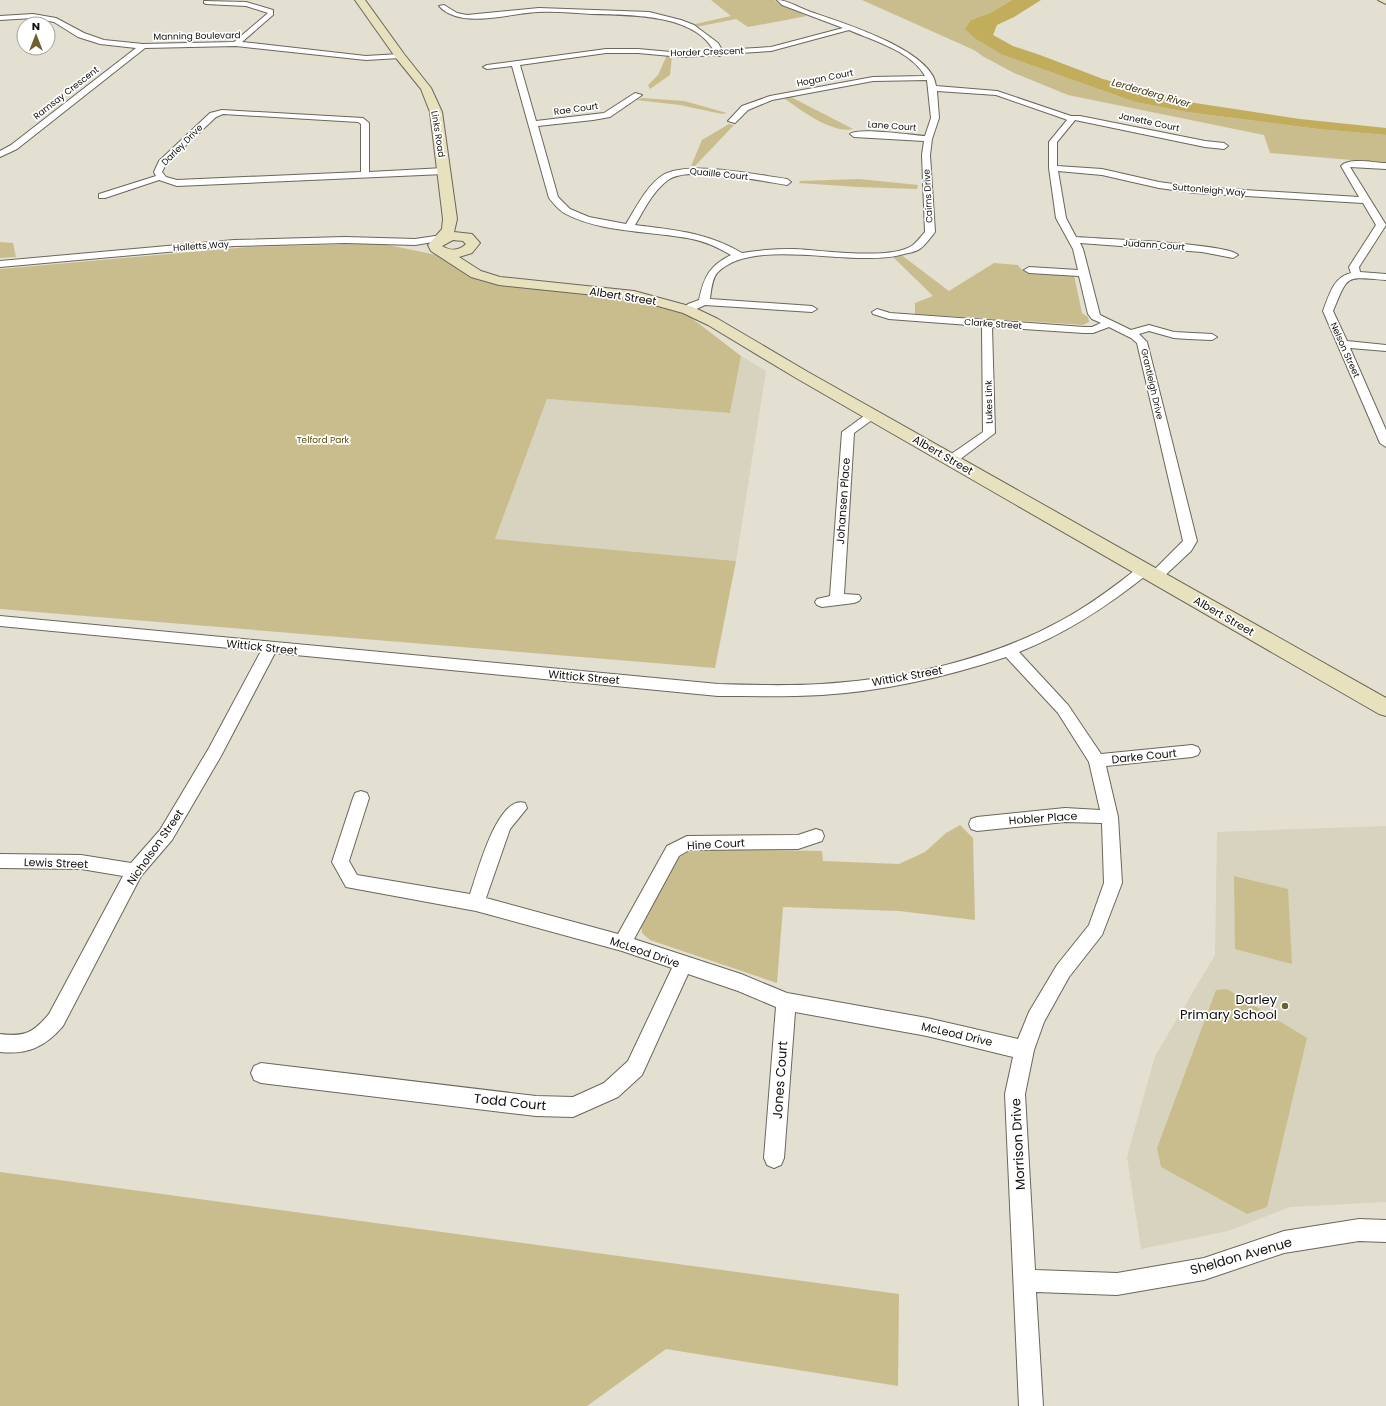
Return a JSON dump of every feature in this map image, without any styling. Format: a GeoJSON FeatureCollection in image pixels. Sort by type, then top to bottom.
{"type":"FeatureCollection","features":[{"type":"Feature","properties":{"kind":"street","name":"Links Road"},"geometry":{"type":"LineString","coordinates":[[360,0],[400,56],[426,88],[436,112],[450,219],[442,245]]}},
{"type":"Feature","properties":{"kind":"street"},"geometry":{"type":"LineString","coordinates":[[780,0],[784,4],[850,28],[906,54],[924,68],[931,83],[997,93],[1069,118]]}},
{"type":"Feature","properties":{"kind":"street"},"geometry":{"type":"LineString","coordinates":[[206,2],[246,4],[271,11],[271,14],[236,44]]}},
{"type":"Feature","properties":{"kind":"street"},"geometry":{"type":"LineString","coordinates":[[442,6],[455,15],[467,17],[539,10],[649,14],[679,21],[691,27],[715,45],[720,54]]}},
{"type":"Feature","properties":{"kind":"street","name":"Manning Boulevard"},"geometry":{"type":"LineString","coordinates":[[0,18],[33,16],[56,20],[81,35],[103,42],[143,46],[236,44],[366,58],[400,56]]}},
{"type":"Feature","properties":{"kind":"street","name":"Horder Crescent"},"geometry":{"type":"LineString","coordinates":[[487,67],[516,65],[606,51],[638,51],[682,55],[720,54],[771,49],[850,28]]}},
{"type":"Feature","properties":{"kind":"street","name":"Ramsay Crescent"},"geometry":{"type":"LineString","coordinates":[[0,154],[14,147],[143,46]]}},
{"type":"Feature","properties":{"kind":"street"},"geometry":{"type":"LineString","coordinates":[[516,65],[558,204],[574,216],[585,219],[700,236],[720,243],[739,256]]}},
{"type":"Feature","properties":{"kind":"street","name":"Hogan Court"},"geometry":{"type":"LineString","coordinates":[[732,121],[745,108],[770,98],[873,79],[931,83]]}},
{"type":"Feature","properties":{"kind":"street","name":"Cairns Drive"},"geometry":{"type":"LineString","coordinates":[[696,306],[714,270],[722,264],[739,256],[776,252],[883,256],[899,253],[927,238],[930,232],[926,155],[928,139],[936,118],[931,83]]}},
{"type":"Feature","properties":{"kind":"street","name":"Rae Court"},"geometry":{"type":"LineString","coordinates":[[534,124],[593,118],[607,115],[638,95]]}},
{"type":"Feature","properties":{"kind":"street","name":"Darley Drive"},"geometry":{"type":"LineString","coordinates":[[365,174],[365,122],[360,120],[222,112],[213,115],[162,163],[158,172],[163,179],[177,183],[196,183],[228,180],[365,174],[444,170]]}},
{"type":"Feature","properties":{"kind":"street","name":"Janette Court"},"geometry":{"type":"LineString","coordinates":[[1069,118],[1080,118],[1205,144],[1224,146]]}},
{"type":"Feature","properties":{"kind":"street","name":"Grantleigh Drive"},"geometry":{"type":"LineString","coordinates":[[1069,118],[1071,120],[1053,142],[1053,168],[1061,218],[1074,240],[1093,314],[1108,324],[1130,334],[1142,342],[1190,541],[1186,548],[1149,574]]}},
{"type":"Feature","properties":{"kind":"street","name":"Lane Court"},"geometry":{"type":"LineString","coordinates":[[854,134],[928,139]]}},
{"type":"Feature","properties":{"kind":"street"},"geometry":{"type":"LineString","coordinates":[[1386,166],[1347,164],[1345,167],[1366,200],[1382,218],[1381,226],[1354,267],[1356,275],[1386,277]]}},
{"type":"Feature","properties":{"kind":"street","name":"Suttonleigh Way"},"geometry":{"type":"LineString","coordinates":[[1053,168],[1102,172],[1159,185],[1195,190],[1366,200]]}},
{"type":"Feature","properties":{"kind":"street","name":"Quaille Court"},"geometry":{"type":"LineString","coordinates":[[629,226],[664,178],[674,172],[694,171],[787,182]]}},
{"type":"Feature","properties":{"kind":"street"},"geometry":{"type":"LineString","coordinates":[[102,196],[161,177]]}},
{"type":"Feature","properties":{"kind":"street"},"geometry":{"type":"LineString","coordinates":[[450,219],[466,243],[465,258],[468,266],[476,274]]}},
{"type":"Feature","properties":{"kind":"street","name":"Halletts Way"},"geometry":{"type":"LineString","coordinates":[[0,264],[234,244],[344,240],[442,245]]}},
{"type":"Feature","properties":{"kind":"street","name":"Judann Court"},"geometry":{"type":"LineString","coordinates":[[1074,240],[1202,249],[1234,255]]}},
{"type":"Feature","properties":{"kind":"street"},"geometry":{"type":"LineString","coordinates":[[442,245],[457,253],[466,243]]}},
{"type":"Feature","properties":{"kind":"street","name":"Albert Street"},"geometry":{"type":"LineString","coordinates":[[442,245],[476,274],[499,281],[523,285],[634,295],[696,306],[713,322],[872,415],[1386,708]]}},
{"type":"Feature","properties":{"kind":"street"},"geometry":{"type":"LineString","coordinates":[[1029,270],[1083,273]]}},
{"type":"Feature","properties":{"kind":"street","name":"Nelson Street"},"geometry":{"type":"LineString","coordinates":[[1356,275],[1346,277],[1340,283],[1328,309],[1385,439]]}},
{"type":"Feature","properties":{"kind":"street"},"geometry":{"type":"LineString","coordinates":[[696,306],[812,310]]}},
{"type":"Feature","properties":{"kind":"street","name":"Clarke Street"},"geometry":{"type":"LineString","coordinates":[[878,312],[889,316],[1088,330],[1108,324]]}},
{"type":"Feature","properties":{"kind":"street","name":"Lukes Link"},"geometry":{"type":"LineString","coordinates":[[951,460],[989,432],[987,323]]}},
{"type":"Feature","properties":{"kind":"street"},"geometry":{"type":"LineString","coordinates":[[1130,334],[1149,327],[1173,334],[1212,337]]}},
{"type":"Feature","properties":{"kind":"street"},"geometry":{"type":"LineString","coordinates":[[1343,344],[1386,348]]}},
{"type":"Feature","properties":{"kind":"street","name":"Johansen Place"},"geometry":{"type":"LineString","coordinates":[[837,600],[848,432],[872,415]]}},
{"type":"Feature","properties":{"kind":"street","name":"Wittick Street"},"geometry":{"type":"LineString","coordinates":[[0,621],[718,690],[836,688],[938,672],[1009,651],[1056,630],[1149,574]]}},
{"type":"Feature","properties":{"kind":"street"},"geometry":{"type":"LineString","coordinates":[[822,602],[854,598]]}},
{"type":"Feature","properties":{"kind":"street","name":"Nicholson Street"},"geometry":{"type":"LineString","coordinates":[[0,1043],[25,1045],[46,1033],[56,1020],[135,871],[166,835],[215,752],[270,648]]}},
{"type":"Feature","properties":{"kind":"street","name":"Morrison Drive"},"geometry":{"type":"LineString","coordinates":[[1009,651],[1063,709],[1097,761],[1110,817],[1113,883],[1096,929],[1063,971],[1036,1018],[1024,1050],[1015,1094],[1031,1406]]}},
{"type":"Feature","properties":{"kind":"street","name":"Darke Court"},"geometry":{"type":"LineString","coordinates":[[1097,761],[1192,751]]}},
{"type":"Feature","properties":{"kind":"street","name":"McLeod Drive"},"geometry":{"type":"LineString","coordinates":[[361,798],[340,862],[352,882],[476,904],[622,943],[683,965],[741,983],[786,1002],[927,1027],[1024,1050]]}},
{"type":"Feature","properties":{"kind":"street"},"geometry":{"type":"LineString","coordinates":[[476,904],[503,825],[519,808]]}},
{"type":"Feature","properties":{"kind":"street","name":"Hobler Place"},"geometry":{"type":"LineString","coordinates":[[977,824],[1065,815],[1110,817]]}},
{"type":"Feature","properties":{"kind":"street","name":"Hine Court"},"geometry":{"type":"LineString","coordinates":[[622,943],[673,851],[687,843],[798,842],[816,836]]}},
{"type":"Feature","properties":{"kind":"street","name":"Lewis Street"},"geometry":{"type":"LineString","coordinates":[[0,861],[81,862],[135,871]]}},
{"type":"Feature","properties":{"kind":"street","name":"Todd Court"},"geometry":{"type":"LineString","coordinates":[[261,1073],[536,1106],[573,1106],[611,1090],[635,1068],[683,965]]}},
{"type":"Feature","properties":{"kind":"street","name":"Jones Court"},"geometry":{"type":"LineString","coordinates":[[774,1158],[786,1002]]}},
{"type":"Feature","properties":{"kind":"street","name":"Sheldon Avenue"},"geometry":{"type":"LineString","coordinates":[[1025,1281],[1117,1284],[1204,1269],[1284,1242],[1359,1230],[1386,1231]]}},
{"type":"Feature","properties":{"kind":"shaded area"},"geometry":{"type":"Polygon","coordinates":[[[741,356],[766,371],[736,561],[495,539],[547,399],[730,413],[741,356]]]}},
{"type":"Feature","properties":{"kind":"shaded area","name":"Darley Primary School"},"geometry":{"type":"Polygon","coordinates":[[[1386,826],[1386,1202],[1290,1207],[1228,1231],[1141,1249],[1127,1157],[1155,1056],[1215,955],[1217,832],[1386,826]]]}},
{"type":"Feature","properties":{"kind":"green space"},"geometry":{"type":"Polygon","coordinates":[[[711,0],[775,0],[779,4],[807,16],[748,27],[736,19],[696,27],[691,25],[731,16],[711,0]]]}},
{"type":"Feature","properties":{"kind":"green space"},"geometry":{"type":"Polygon","coordinates":[[[862,0],[1012,0],[990,13],[971,20],[1003,55],[1135,102],[1187,112],[1318,129],[1386,135],[1386,163],[1270,153],[1264,135],[1068,95],[1014,73],[974,50],[862,0]]]}},
{"type":"Feature","properties":{"kind":"green space"},"geometry":{"type":"Polygon","coordinates":[[[667,55],[672,56],[670,75],[650,89],[648,85],[658,75],[667,55]]]}},
{"type":"Feature","properties":{"kind":"green space"},"geometry":{"type":"Polygon","coordinates":[[[787,95],[853,129],[844,130],[835,128],[816,119],[782,97],[787,95]]]}},
{"type":"Feature","properties":{"kind":"green space"},"geometry":{"type":"Polygon","coordinates":[[[642,98],[684,101],[727,113],[722,114],[680,105],[636,100],[642,98]]]}},
{"type":"Feature","properties":{"kind":"green space"},"geometry":{"type":"Polygon","coordinates":[[[729,124],[734,125],[695,166],[691,166],[702,140],[729,124]]]}},
{"type":"Feature","properties":{"kind":"green space"},"geometry":{"type":"Polygon","coordinates":[[[859,179],[918,185],[917,189],[799,183],[800,181],[859,179]]]}},
{"type":"Feature","properties":{"kind":"green space"},"geometry":{"type":"Polygon","coordinates":[[[0,242],[13,243],[16,257],[0,258],[0,242]]]}},
{"type":"Feature","properties":{"kind":"green space","name":"Telford Park"},"geometry":{"type":"Polygon","coordinates":[[[362,244],[388,245],[437,255],[472,277],[519,288],[621,295],[685,313],[741,356],[730,413],[547,399],[495,539],[736,561],[715,668],[0,609],[0,269],[248,247],[362,244]]]}},
{"type":"Feature","properties":{"kind":"green space"},"geometry":{"type":"Polygon","coordinates":[[[900,254],[949,291],[994,263],[1018,265],[1021,269],[1063,271],[1074,275],[1082,313],[1088,317],[1089,322],[1083,325],[915,314],[915,303],[933,296],[892,256],[900,254]]]}},
{"type":"Feature","properties":{"kind":"green space"},"geometry":{"type":"Polygon","coordinates":[[[960,825],[973,838],[975,920],[899,911],[783,907],[777,983],[650,940],[642,933],[641,925],[665,868],[684,852],[697,849],[822,851],[823,861],[899,864],[925,852],[946,833],[960,825]]]}},
{"type":"Feature","properties":{"kind":"green space"},"geometry":{"type":"Polygon","coordinates":[[[1234,876],[1288,889],[1292,964],[1235,949],[1234,876]]]}},
{"type":"Feature","properties":{"kind":"green space"},"geometry":{"type":"Polygon","coordinates":[[[1227,989],[1307,1038],[1267,1207],[1247,1214],[1161,1167],[1157,1148],[1216,990],[1227,989]]]}},
{"type":"Feature","properties":{"kind":"green space"},"geometry":{"type":"Polygon","coordinates":[[[0,1172],[899,1294],[898,1386],[666,1349],[587,1406],[0,1406],[0,1172]]]}},
{"type":"Feature","properties":{"kind":"water","name":"Lerderderg River"},"geometry":{"type":"Polygon","coordinates":[[[1012,0],[1041,0],[1014,17],[997,25],[993,35],[1013,46],[1103,79],[1182,101],[1300,119],[1386,128],[1386,135],[1318,129],[1187,112],[1135,102],[1003,55],[976,39],[965,29],[971,20],[990,13],[1012,0]]]}},
{"type":"Feature","properties":{"kind":"place","name":"Darley Primary School"},"geometry":{"type":"Point","coordinates":[1285,1006]}}]}
